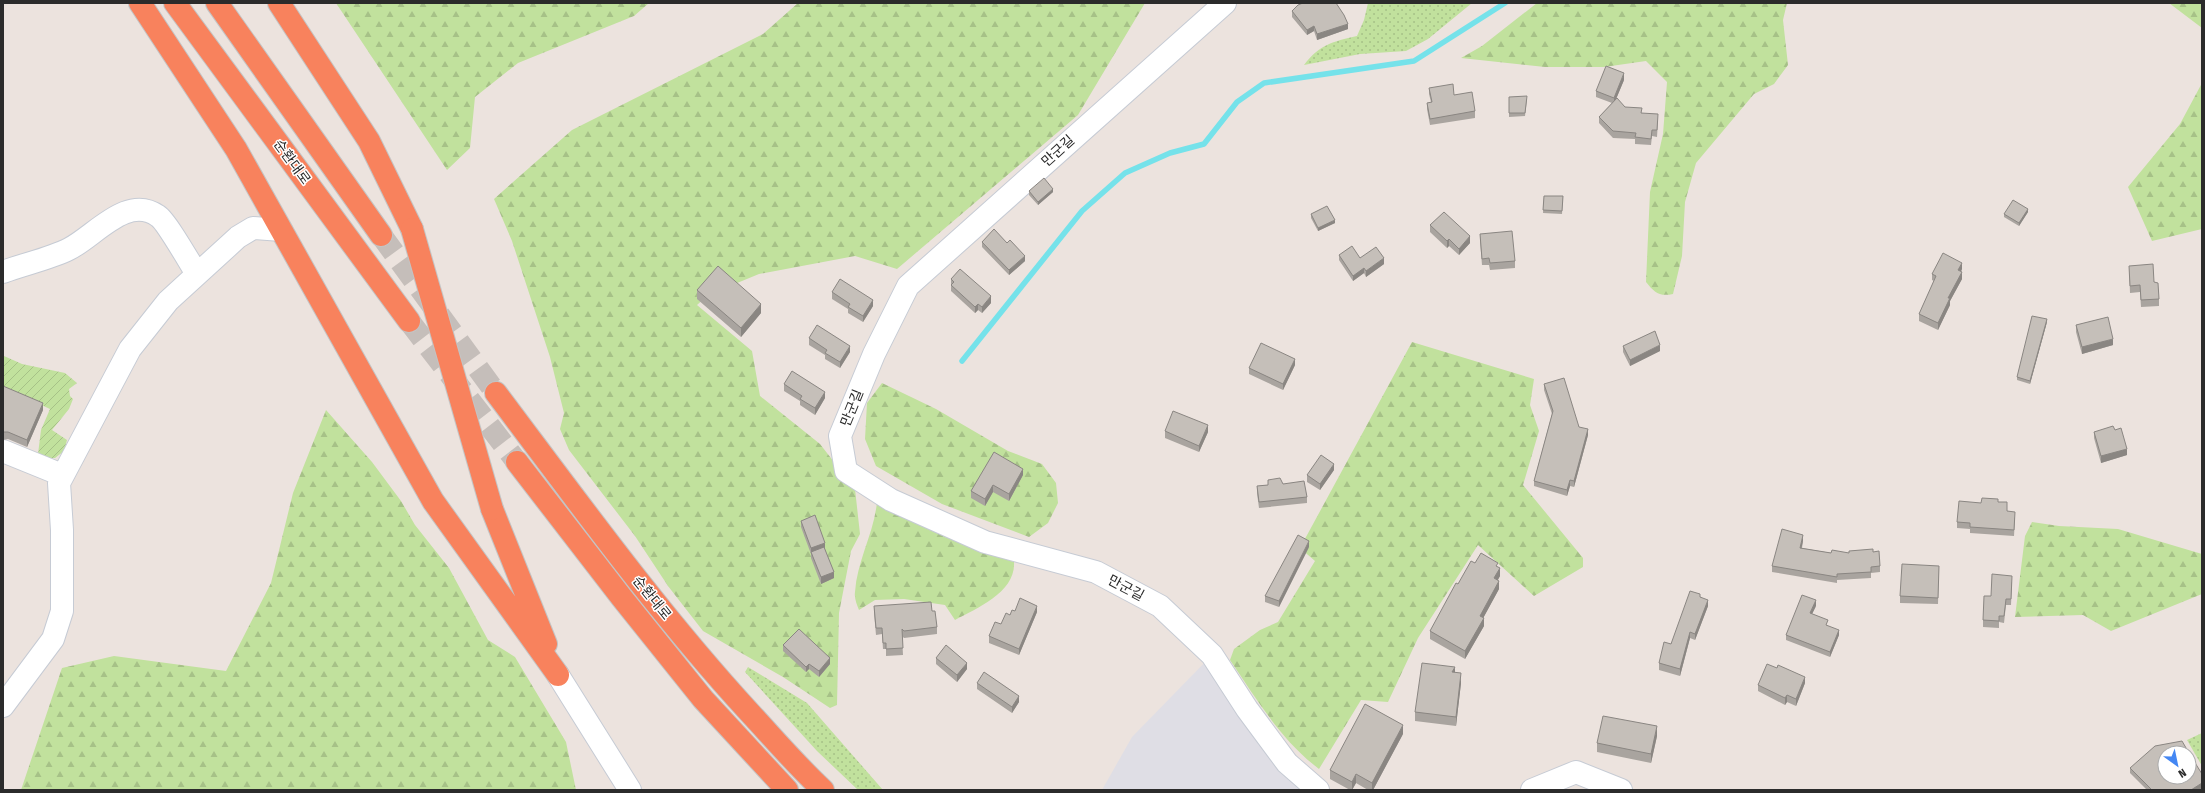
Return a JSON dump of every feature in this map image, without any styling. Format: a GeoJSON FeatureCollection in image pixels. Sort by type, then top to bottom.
{"type":"FeatureCollection","features":[{"type":"Feature","properties":{"kind":"highway"},"geometry":{"type":"LineString","coordinates":[[140,3],[236,149],[433,501],[558,675]]}},
{"type":"Feature","properties":{"kind":"highway","name":"순환대로"},"geometry":{"type":"LineString","coordinates":[[175,3],[409,321]]}},
{"type":"Feature","properties":{"kind":"highway"},"geometry":{"type":"LineString","coordinates":[[217,3],[381,235]]}},
{"type":"Feature","properties":{"kind":"highway"},"geometry":{"type":"LineString","coordinates":[[279,3],[369,141],[412,229],[492,509],[558,675]]}},
{"type":"Feature","properties":{"kind":"highway","name":"순환대로"},"geometry":{"type":"LineString","coordinates":[[496,393],[644,591],[723,683],[804,772],[824,790]]}},
{"type":"Feature","properties":{"kind":"highway","name":"순환대로"},"geometry":{"type":"LineString","coordinates":[[517,462],[622,598],[703,699],[787,790]]}},
{"type":"Feature","properties":{"kind":"street","name":"만군길"},"geometry":{"type":"LineString","coordinates":[[1225,3],[908,286],[874,354],[840,436],[846,471],[891,500],[985,542],[1096,572],[1160,606],[1212,655],[1247,709],[1287,763],[1318,790]]}},
{"type":"Feature","properties":{"kind":"street"},"geometry":{"type":"LineString","coordinates":[[3,272],[69,248],[113,219],[129,212],[146,210],[159,216],[197,274]]}},
{"type":"Feature","properties":{"kind":"street"},"geometry":{"type":"LineString","coordinates":[[7,693],[53,639],[62,611],[62,530],[59,483],[130,349],[168,300],[238,237],[253,228],[281,230]]}},
{"type":"Feature","properties":{"kind":"street"},"geometry":{"type":"LineString","coordinates":[[3,451],[62,475]]}},
{"type":"Feature","properties":{"kind":"street"},"geometry":{"type":"LineString","coordinates":[[558,675],[630,790]]}},
{"type":"Feature","properties":{"kind":"street"},"geometry":{"type":"LineString","coordinates":[[1532,790],[1576,772],[1621,790]]}},
{"type":"Feature","properties":{"kind":"shaded area"},"geometry":{"type":"Polygon","coordinates":[[[1212,655],[1318,790],[1102,790],[1132,737],[1212,655]]]}},
{"type":"Feature","properties":{"kind":"green space"},"geometry":{"type":"Polygon","coordinates":[[[336,3],[649,3],[634,16],[518,63],[475,97],[470,148],[447,170],[336,3]]]}},
{"type":"Feature","properties":{"kind":"green space"},"geometry":{"type":"Polygon","coordinates":[[[798,3],[1145,3],[1078,115],[897,269],[855,256],[759,274],[708,295],[697,305],[752,351],[760,396],[820,444],[855,489],[860,534],[851,551],[839,613],[837,705],[830,708],[783,677],[703,631],[668,586],[635,536],[569,450],[560,429],[564,413],[550,357],[512,241],[494,199],[572,130],[763,34],[798,3]]]}},
{"type":"Feature","properties":{"kind":"green space"},"geometry":{"type":"Polygon","coordinates":[[[1368,3],[1472,3],[1428,39],[1406,51],[1360,54],[1304,65],[1321,48],[1333,42],[1357,36],[1364,20],[1368,3]]]}},
{"type":"Feature","properties":{"kind":"green space"},"geometry":{"type":"Polygon","coordinates":[[[1537,3],[1787,3],[1783,20],[1788,65],[1774,84],[1754,94],[1696,163],[1685,202],[1682,256],[1673,294],[1664,295],[1657,293],[1646,282],[1650,192],[1663,134],[1667,82],[1646,61],[1604,67],[1545,67],[1461,58],[1482,46],[1537,3]]]}},
{"type":"Feature","properties":{"kind":"green space"},"geometry":{"type":"Polygon","coordinates":[[[2169,3],[2202,3],[2202,28],[2169,3]]]}},
{"type":"Feature","properties":{"kind":"green space"},"geometry":{"type":"Polygon","coordinates":[[[2202,83],[2202,229],[2152,241],[2128,187],[2180,124],[2202,83]]]}},
{"type":"Feature","properties":{"kind":"green space"},"geometry":{"type":"Polygon","coordinates":[[[1412,342],[1534,379],[1530,405],[1539,431],[1523,485],[1583,558],[1583,567],[1534,596],[1478,545],[1418,638],[1388,702],[1361,700],[1319,769],[1305,758],[1270,719],[1230,660],[1234,649],[1260,630],[1278,622],[1315,561],[1300,548],[1412,342]]]}},
{"type":"Feature","properties":{"kind":"green space"},"geometry":{"type":"Polygon","coordinates":[[[3,353],[4,356],[22,364],[65,373],[77,383],[69,389],[70,396],[73,399],[69,409],[52,430],[67,440],[64,451],[55,458],[44,458],[38,454],[41,430],[50,409],[9,390],[3,385],[3,353]]]}},
{"type":"Feature","properties":{"kind":"green space"},"geometry":{"type":"Polygon","coordinates":[[[882,383],[936,409],[1008,451],[1042,464],[1056,483],[1058,503],[1048,523],[1029,537],[942,504],[876,466],[865,439],[867,403],[882,383]]]}},
{"type":"Feature","properties":{"kind":"green space"},"geometry":{"type":"Polygon","coordinates":[[[326,410],[372,462],[401,501],[415,525],[449,568],[488,640],[515,657],[566,742],[576,790],[21,790],[62,668],[114,656],[226,671],[271,583],[293,493],[326,410]]]}},
{"type":"Feature","properties":{"kind":"green space"},"geometry":{"type":"Polygon","coordinates":[[[877,502],[896,508],[945,537],[1014,562],[1013,573],[1009,582],[994,598],[955,620],[945,605],[904,599],[875,600],[859,610],[855,597],[856,581],[873,525],[877,502]]]}},
{"type":"Feature","properties":{"kind":"green space"},"geometry":{"type":"Polygon","coordinates":[[[2032,522],[2059,526],[2118,529],[2202,554],[2202,594],[2111,631],[2083,615],[2015,617],[2025,536],[2032,522]]]}},
{"type":"Feature","properties":{"kind":"green space"},"geometry":{"type":"Polygon","coordinates":[[[748,667],[807,703],[883,790],[858,790],[817,751],[745,672],[748,667]]]}},
{"type":"Feature","properties":{"kind":"green space"},"geometry":{"type":"Polygon","coordinates":[[[2202,733],[2202,766],[2197,757],[2197,745],[2190,745],[2187,740],[2202,733]]]}},
{"type":"Feature","properties":{"kind":"building"},"geometry":{"type":"Polygon","coordinates":[[[1303,3],[1336,3],[1348,24],[1317,34],[1314,26],[1307,30],[1292,11],[1298,5],[1303,3]]]}},
{"type":"Feature","properties":{"kind":"building"},"geometry":{"type":"Polygon","coordinates":[[[1606,66],[1624,73],[1614,98],[1596,91],[1606,66]]]}},
{"type":"Feature","properties":{"kind":"building"},"geometry":{"type":"Polygon","coordinates":[[[1453,84],[1454,95],[1472,92],[1475,111],[1430,119],[1427,103],[1432,102],[1429,88],[1453,84]]]}},
{"type":"Feature","properties":{"kind":"building"},"geometry":{"type":"Polygon","coordinates":[[[1527,96],[1525,113],[1509,113],[1509,97],[1527,96]]]}},
{"type":"Feature","properties":{"kind":"building"},"geometry":{"type":"Polygon","coordinates":[[[1617,98],[1625,107],[1642,108],[1641,113],[1658,114],[1657,130],[1652,130],[1651,139],[1635,137],[1636,133],[1613,131],[1599,117],[1617,98]]]}},
{"type":"Feature","properties":{"kind":"building"},"geometry":{"type":"Polygon","coordinates":[[[1044,178],[1053,189],[1038,202],[1029,191],[1044,178]]]}},
{"type":"Feature","properties":{"kind":"building"},"geometry":{"type":"Polygon","coordinates":[[[1544,196],[1563,196],[1562,211],[1543,210],[1544,196]]]}},
{"type":"Feature","properties":{"kind":"building"},"geometry":{"type":"Polygon","coordinates":[[[2013,200],[2028,209],[2019,223],[2004,214],[2013,200]]]}},
{"type":"Feature","properties":{"kind":"building"},"geometry":{"type":"Polygon","coordinates":[[[1327,206],[1335,220],[1318,228],[1311,214],[1327,206]]]}},
{"type":"Feature","properties":{"kind":"building"},"geometry":{"type":"Polygon","coordinates":[[[1444,212],[1470,236],[1459,249],[1449,239],[1447,241],[1430,225],[1444,212]]]}},
{"type":"Feature","properties":{"kind":"building"},"geometry":{"type":"Polygon","coordinates":[[[994,229],[1007,243],[1010,240],[1025,256],[1009,270],[982,242],[994,229]]]}},
{"type":"Feature","properties":{"kind":"building"},"geometry":{"type":"Polygon","coordinates":[[[1512,231],[1515,261],[1490,263],[1489,258],[1482,259],[1480,234],[1512,231]]]}},
{"type":"Feature","properties":{"kind":"building"},"geometry":{"type":"Polygon","coordinates":[[[1352,246],[1360,258],[1376,247],[1384,258],[1366,271],[1364,268],[1353,276],[1339,255],[1352,246]]]}},
{"type":"Feature","properties":{"kind":"building"},"geometry":{"type":"Polygon","coordinates":[[[1943,253],[1962,263],[1958,270],[1962,272],[1948,298],[1950,298],[1938,323],[1919,314],[1936,276],[1932,274],[1943,253]]]}},
{"type":"Feature","properties":{"kind":"building"},"geometry":{"type":"Polygon","coordinates":[[[2153,264],[2154,282],[2158,283],[2159,299],[2141,300],[2140,285],[2130,286],[2129,266],[2153,264]]]}},
{"type":"Feature","properties":{"kind":"building"},"geometry":{"type":"Polygon","coordinates":[[[718,266],[761,304],[741,328],[697,290],[718,266]]]}},
{"type":"Feature","properties":{"kind":"building"},"geometry":{"type":"Polygon","coordinates":[[[960,269],[991,296],[982,307],[978,304],[975,307],[951,285],[954,282],[951,279],[960,269]]]}},
{"type":"Feature","properties":{"kind":"building"},"geometry":{"type":"Polygon","coordinates":[[[840,279],[873,300],[863,316],[848,307],[850,304],[832,292],[840,279]]]}},
{"type":"Feature","properties":{"kind":"building"},"geometry":{"type":"Polygon","coordinates":[[[2032,316],[2047,319],[2030,381],[2017,377],[2032,316]]]}},
{"type":"Feature","properties":{"kind":"building"},"geometry":{"type":"Polygon","coordinates":[[[2108,317],[2113,339],[2082,347],[2076,325],[2108,317]]]}},
{"type":"Feature","properties":{"kind":"building"},"geometry":{"type":"Polygon","coordinates":[[[817,325],[850,346],[840,362],[825,353],[827,350],[809,338],[817,325]]]}},
{"type":"Feature","properties":{"kind":"building"},"geometry":{"type":"Polygon","coordinates":[[[1655,331],[1660,345],[1630,360],[1623,346],[1655,331]]]}},
{"type":"Feature","properties":{"kind":"building"},"geometry":{"type":"Polygon","coordinates":[[[1261,343],[1295,359],[1283,384],[1249,368],[1261,343]]]}},
{"type":"Feature","properties":{"kind":"building"},"geometry":{"type":"Polygon","coordinates":[[[792,371],[825,392],[815,408],[800,399],[802,396],[784,384],[792,371]]]}},
{"type":"Feature","properties":{"kind":"building"},"geometry":{"type":"Polygon","coordinates":[[[1564,378],[1579,427],[1588,429],[1574,481],[1570,480],[1567,490],[1534,481],[1553,411],[1544,384],[1564,378]]]}},
{"type":"Feature","properties":{"kind":"building"},"geometry":{"type":"Polygon","coordinates":[[[3,386],[43,403],[27,440],[8,432],[3,432],[3,386]]]}},
{"type":"Feature","properties":{"kind":"building"},"geometry":{"type":"Polygon","coordinates":[[[1173,411],[1208,425],[1199,446],[1165,431],[1173,411]]]}},
{"type":"Feature","properties":{"kind":"building"},"geometry":{"type":"Polygon","coordinates":[[[2113,426],[2115,430],[2121,428],[2127,449],[2101,456],[2094,432],[2113,426]]]}},
{"type":"Feature","properties":{"kind":"building"},"geometry":{"type":"Polygon","coordinates":[[[994,452],[1023,469],[1009,494],[993,485],[985,499],[971,491],[994,452]]]}},
{"type":"Feature","properties":{"kind":"building"},"geometry":{"type":"Polygon","coordinates":[[[1321,455],[1334,464],[1320,484],[1307,475],[1321,455]]]}},
{"type":"Feature","properties":{"kind":"building"},"geometry":{"type":"Polygon","coordinates":[[[1280,478],[1283,484],[1304,481],[1307,497],[1259,502],[1257,486],[1268,485],[1268,480],[1280,478]]]}},
{"type":"Feature","properties":{"kind":"building"},"geometry":{"type":"Polygon","coordinates":[[[1982,498],[1998,499],[1998,502],[2007,502],[2007,511],[2015,512],[2014,530],[1970,527],[1970,523],[1957,522],[1959,501],[1981,503],[1982,498]]]}},
{"type":"Feature","properties":{"kind":"building"},"geometry":{"type":"Polygon","coordinates":[[[815,515],[825,543],[811,548],[801,521],[815,515]]]}},
{"type":"Feature","properties":{"kind":"building"},"geometry":{"type":"Polygon","coordinates":[[[1782,529],[1803,535],[1800,548],[1831,553],[1832,550],[1849,553],[1849,551],[1873,549],[1873,552],[1879,551],[1880,566],[1871,567],[1871,572],[1837,574],[1837,577],[1772,566],[1782,529]]]}},
{"type":"Feature","properties":{"kind":"building"},"geometry":{"type":"Polygon","coordinates":[[[1298,535],[1309,541],[1279,601],[1265,596],[1298,535]]]}},
{"type":"Feature","properties":{"kind":"building"},"geometry":{"type":"Polygon","coordinates":[[[824,547],[834,572],[821,577],[811,552],[824,547]]]}},
{"type":"Feature","properties":{"kind":"building"},"geometry":{"type":"Polygon","coordinates":[[[1481,553],[1498,563],[1496,566],[1500,568],[1494,578],[1499,581],[1480,616],[1484,618],[1465,651],[1430,631],[1456,583],[1458,584],[1471,561],[1475,563],[1481,553]]]}},
{"type":"Feature","properties":{"kind":"building"},"geometry":{"type":"Polygon","coordinates":[[[1902,564],[1939,566],[1938,598],[1900,596],[1902,564]]]}},
{"type":"Feature","properties":{"kind":"building"},"geometry":{"type":"Polygon","coordinates":[[[1992,574],[2012,576],[2011,599],[2006,599],[2004,616],[1999,616],[1999,621],[1983,620],[1984,596],[1991,596],[1992,574]]]}},
{"type":"Feature","properties":{"kind":"building"},"geometry":{"type":"Polygon","coordinates":[[[1690,591],[1700,594],[1700,597],[1708,600],[1695,634],[1690,632],[1680,669],[1659,663],[1664,642],[1671,644],[1690,591]]]}},
{"type":"Feature","properties":{"kind":"building"},"geometry":{"type":"Polygon","coordinates":[[[1802,595],[1816,600],[1810,613],[1828,620],[1826,625],[1839,630],[1830,652],[1786,635],[1802,595]]]}},
{"type":"Feature","properties":{"kind":"building"},"geometry":{"type":"Polygon","coordinates":[[[1020,598],[1037,606],[1019,649],[989,636],[995,622],[1001,624],[1006,613],[1010,615],[1012,610],[1015,611],[1020,598]]]}},
{"type":"Feature","properties":{"kind":"building"},"geometry":{"type":"Polygon","coordinates":[[[931,602],[932,611],[935,611],[937,627],[904,631],[902,629],[903,648],[886,649],[886,643],[883,643],[882,628],[876,628],[874,606],[931,602]]]}},
{"type":"Feature","properties":{"kind":"building"},"geometry":{"type":"Polygon","coordinates":[[[799,629],[830,658],[819,671],[809,664],[806,667],[783,645],[799,629]]]}},
{"type":"Feature","properties":{"kind":"building"},"geometry":{"type":"Polygon","coordinates":[[[946,645],[967,663],[957,675],[936,658],[946,645]]]}},
{"type":"Feature","properties":{"kind":"building"},"geometry":{"type":"Polygon","coordinates":[[[1422,663],[1455,667],[1452,672],[1461,673],[1456,717],[1415,712],[1422,663]]]}},
{"type":"Feature","properties":{"kind":"building"},"geometry":{"type":"Polygon","coordinates":[[[1767,664],[1777,668],[1778,665],[1805,677],[1796,699],[1787,695],[1785,698],[1758,685],[1767,664]]]}},
{"type":"Feature","properties":{"kind":"building"},"geometry":{"type":"Polygon","coordinates":[[[984,672],[1019,696],[1012,707],[977,683],[984,672]]]}},
{"type":"Feature","properties":{"kind":"building"},"geometry":{"type":"Polygon","coordinates":[[[1365,704],[1403,725],[1372,783],[1356,774],[1352,782],[1330,770],[1365,704]]]}},
{"type":"Feature","properties":{"kind":"building"},"geometry":{"type":"Polygon","coordinates":[[[1603,716],[1657,726],[1651,754],[1597,743],[1603,716]]]}},
{"type":"Feature","properties":{"kind":"building"},"geometry":{"type":"Polygon","coordinates":[[[2182,741],[2184,745],[2160,745],[2182,741]]]}},
{"type":"Feature","properties":{"kind":"building"},"geometry":{"type":"Polygon","coordinates":[[[2157,746],[2157,785],[2197,785],[2197,766],[2202,774],[2202,783],[2191,790],[2152,790],[2130,768],[2157,746]]]}},
{"type":"Feature","properties":{"kind":"waterway"},"geometry":{"type":"LineString","coordinates":[[962,361],[1082,211],[1125,173],[1170,153],[1204,144],[1237,102],[1264,83],[1414,61],[1505,3]]}},
{"type":"Feature","properties":{"kind":"tunnel"},"geometry":{"type":"LineString","coordinates":[[381,235],[496,393]]}},
{"type":"Feature","properties":{"kind":"tunnel"},"geometry":{"type":"LineString","coordinates":[[409,321],[517,462]]}}]}
